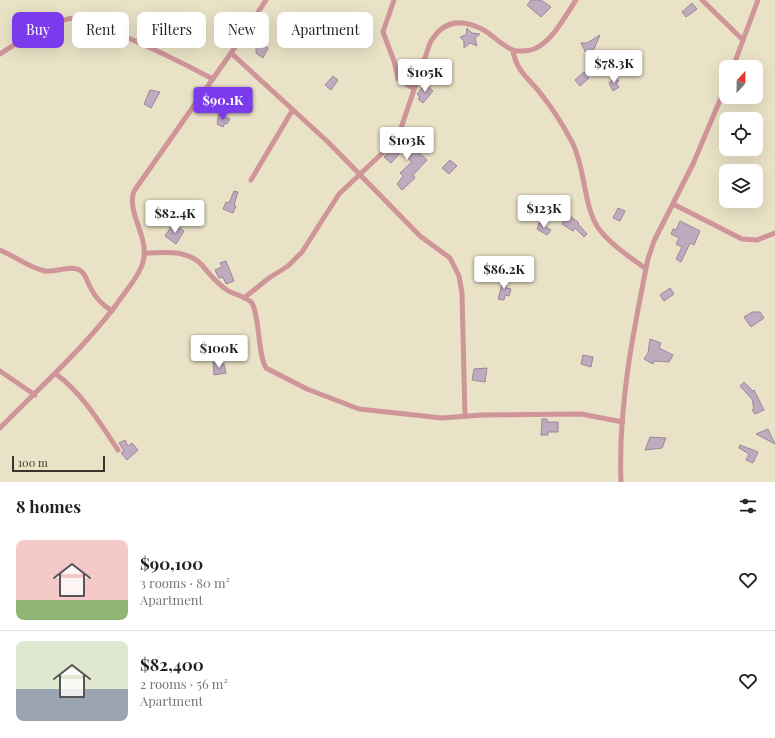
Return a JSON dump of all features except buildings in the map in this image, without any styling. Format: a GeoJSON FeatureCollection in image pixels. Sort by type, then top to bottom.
{"type":"FeatureCollection","features":[{"type":"Feature","properties":{"kind":"street"},"geometry":{"type":"LineString","coordinates":[[0,428],[56,374],[112,312],[137,275],[145,254],[144,240],[131,198],[266,0]]}},
{"type":"Feature","properties":{"kind":"street"},"geometry":{"type":"LineString","coordinates":[[394,0],[383,32],[385,40],[391,51],[398,80],[414,89]]}},
{"type":"Feature","properties":{"kind":"street"},"geometry":{"type":"LineString","coordinates":[[244,298],[269,278],[288,266],[302,252],[335,199],[358,174],[392,144],[401,128],[430,43],[436,33],[448,24],[464,23],[482,29],[513,51],[534,49],[546,41],[554,32],[576,0]]}},
{"type":"Feature","properties":{"kind":"street"},"geometry":{"type":"LineString","coordinates":[[702,0],[743,40]]}},
{"type":"Feature","properties":{"kind":"street"},"geometry":{"type":"LineString","coordinates":[[736,60],[758,0]]}},
{"type":"Feature","properties":{"kind":"street"},"geometry":{"type":"LineString","coordinates":[[0,54],[18,42],[58,23],[76,18],[93,22],[162,52],[213,79]]}},
{"type":"Feature","properties":{"kind":"street"},"geometry":{"type":"LineString","coordinates":[[513,51],[516,64],[544,97],[573,144],[581,165],[592,218],[600,230],[615,245],[646,269]]}},
{"type":"Feature","properties":{"kind":"street"},"geometry":{"type":"LineString","coordinates":[[231,53],[292,111],[328,142],[358,174],[399,212],[420,236],[450,258],[459,276],[462,293],[465,416]]}},
{"type":"Feature","properties":{"kind":"street"},"geometry":{"type":"LineString","coordinates":[[621,482],[623,422],[627,377],[646,269],[654,242],[693,164],[719,103]]}},
{"type":"Feature","properties":{"kind":"street"},"geometry":{"type":"LineString","coordinates":[[251,180],[292,111]]}},
{"type":"Feature","properties":{"kind":"street"},"geometry":{"type":"LineString","coordinates":[[673,204],[742,239],[757,240],[775,233]]}},
{"type":"Feature","properties":{"kind":"street"},"geometry":{"type":"LineString","coordinates":[[0,250],[44,271],[56,272],[70,268],[81,271],[85,275],[96,296],[104,306],[112,312]]}},
{"type":"Feature","properties":{"kind":"street"},"geometry":{"type":"LineString","coordinates":[[145,254],[181,253],[189,255],[200,263],[220,285],[228,291],[253,304],[259,330],[262,363],[266,368],[273,373],[307,389],[359,409],[442,418],[558,413],[581,414],[623,422]]}},
{"type":"Feature","properties":{"kind":"street"},"geometry":{"type":"LineString","coordinates":[[0,371],[35,395]]}},
{"type":"Feature","properties":{"kind":"street"},"geometry":{"type":"LineString","coordinates":[[56,374],[72,387],[118,450]]}}]}
